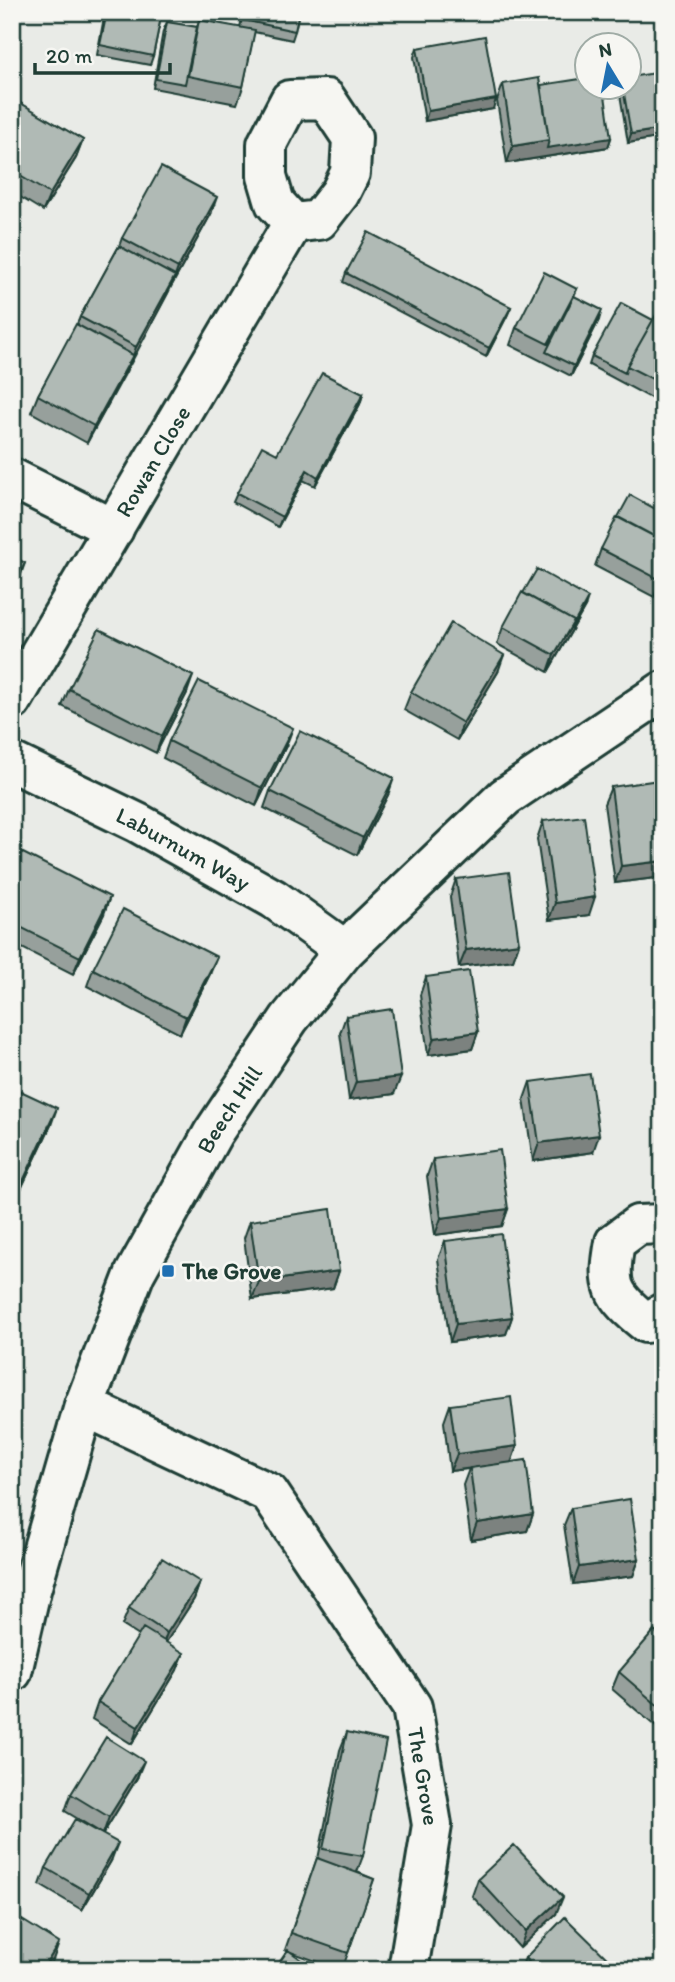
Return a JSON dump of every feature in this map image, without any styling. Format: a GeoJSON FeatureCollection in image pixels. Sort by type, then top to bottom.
{"type":"FeatureCollection","features":[{"type":"Feature","properties":{"kind":"street","name":"Rowan Close"},"geometry":{"type":"LineString","coordinates":[[12,701],[293,223]]}},
{"type":"Feature","properties":{"kind":"street"},"geometry":{"type":"LineString","coordinates":[[12,478],[114,529]]}},
{"type":"Feature","properties":{"kind":"street","name":"Beech Hill"},"geometry":{"type":"LineString","coordinates":[[12,1672],[21,1589],[84,1406],[135,1273],[213,1133],[289,1019],[345,950],[505,797],[663,691]]}},
{"type":"Feature","properties":{"kind":"street","name":"Laburnum Way"},"geometry":{"type":"LineString","coordinates":[[12,762],[138,823],[263,892],[345,950]]}},
{"type":"Feature","properties":{"kind":"street"},"geometry":{"type":"LineString","coordinates":[[663,1224],[638,1225],[615,1242],[609,1272],[620,1302],[646,1323],[663,1313]]}},
{"type":"Feature","properties":{"kind":"street","name":"The Grove"},"geometry":{"type":"LineString","coordinates":[[84,1406],[269,1493],[412,1707],[432,1825],[408,1970]]}},
{"type":"Feature","properties":{"kind":"building"},"geometry":{"type":"Polygon","coordinates":[[[107,12],[162,12],[153,56],[100,45],[107,12]]]}},
{"type":"Feature","properties":{"kind":"building"},"geometry":{"type":"Polygon","coordinates":[[[245,12],[299,12],[295,31],[243,20],[245,12]]]}},
{"type":"Feature","properties":{"kind":"building"},"geometry":{"type":"Polygon","coordinates":[[[199,20],[255,30],[243,87],[188,76],[199,20]]]}},
{"type":"Feature","properties":{"kind":"building"},"geometry":{"type":"Polygon","coordinates":[[[167,22],[197,27],[185,84],[156,79],[167,22]]]}},
{"type":"Feature","properties":{"kind":"building"},"geometry":{"type":"Polygon","coordinates":[[[485,36],[496,99],[428,111],[417,48],[485,36]]]}},
{"type":"Feature","properties":{"kind":"building"},"geometry":{"type":"Polygon","coordinates":[[[663,72],[663,129],[631,134],[625,102],[644,102],[644,75],[663,72]]]}},
{"type":"Feature","properties":{"kind":"building"},"geometry":{"type":"Polygon","coordinates":[[[539,78],[549,140],[513,146],[503,84],[539,78]]]}},
{"type":"Feature","properties":{"kind":"building"},"geometry":{"type":"Polygon","coordinates":[[[574,80],[574,102],[606,102],[611,138],[547,148],[549,140],[541,85],[574,80]]]}},
{"type":"Feature","properties":{"kind":"building"},"geometry":{"type":"Polygon","coordinates":[[[12,98],[83,140],[50,194],[12,171],[12,98]]]}},
{"type":"Feature","properties":{"kind":"building"},"geometry":{"type":"Polygon","coordinates":[[[161,167],[217,197],[178,268],[122,238],[161,167]]]}},
{"type":"Feature","properties":{"kind":"building"},"geometry":{"type":"Polygon","coordinates":[[[368,232],[511,307],[489,348],[346,273],[368,232]]]}},
{"type":"Feature","properties":{"kind":"building"},"geometry":{"type":"Polygon","coordinates":[[[119,246],[175,276],[136,347],[80,317],[119,246]]]}},
{"type":"Feature","properties":{"kind":"building"},"geometry":{"type":"Polygon","coordinates":[[[544,272],[577,289],[548,344],[516,328],[544,272]]]}},
{"type":"Feature","properties":{"kind":"building"},"geometry":{"type":"Polygon","coordinates":[[[574,296],[602,310],[574,366],[546,352],[574,296]]]}},
{"type":"Feature","properties":{"kind":"building"},"geometry":{"type":"Polygon","coordinates":[[[621,303],[653,320],[625,373],[592,356],[621,303]]]}},
{"type":"Feature","properties":{"kind":"building"},"geometry":{"type":"Polygon","coordinates":[[[657,313],[663,316],[662,384],[627,366],[657,313]]]}},
{"type":"Feature","properties":{"kind":"building"},"geometry":{"type":"Polygon","coordinates":[[[76,324],[133,355],[94,426],[38,395],[76,324]]]}},
{"type":"Feature","properties":{"kind":"building"},"geometry":{"type":"Polygon","coordinates":[[[322,373],[363,394],[318,477],[307,470],[282,517],[237,493],[262,446],[277,454],[322,373]]]}},
{"type":"Feature","properties":{"kind":"building"},"geometry":{"type":"Polygon","coordinates":[[[630,495],[663,513],[663,541],[618,517],[630,495]]]}},
{"type":"Feature","properties":{"kind":"building"},"geometry":{"type":"Polygon","coordinates":[[[617,517],[663,541],[663,575],[660,580],[601,549],[617,517]]]}},
{"type":"Feature","properties":{"kind":"building"},"geometry":{"type":"Polygon","coordinates":[[[12,556],[25,563],[12,588],[12,556]]]}},
{"type":"Feature","properties":{"kind":"building"},"geometry":{"type":"Polygon","coordinates":[[[537,569],[588,598],[571,629],[574,621],[523,593],[537,569]]]}},
{"type":"Feature","properties":{"kind":"building"},"geometry":{"type":"Polygon","coordinates":[[[522,592],[574,621],[554,655],[503,627],[522,592]]]}},
{"type":"Feature","properties":{"kind":"building"},"geometry":{"type":"Polygon","coordinates":[[[451,623],[504,655],[463,723],[411,692],[451,623]]]}},
{"type":"Feature","properties":{"kind":"building"},"geometry":{"type":"Polygon","coordinates":[[[99,629],[193,676],[162,736],[69,689],[99,629]]]}},
{"type":"Feature","properties":{"kind":"building"},"geometry":{"type":"Polygon","coordinates":[[[199,681],[293,728],[262,788],[169,741],[199,681]]]}},
{"type":"Feature","properties":{"kind":"building"},"geometry":{"type":"Polygon","coordinates":[[[300,731],[394,778],[363,838],[270,791],[300,731]]]}},
{"type":"Feature","properties":{"kind":"building"},"geometry":{"type":"Polygon","coordinates":[[[659,780],[663,808],[663,861],[621,866],[611,787],[659,780]]]}},
{"type":"Feature","properties":{"kind":"building"},"geometry":{"type":"Polygon","coordinates":[[[584,816],[595,897],[555,903],[543,821],[584,816]]]}},
{"type":"Feature","properties":{"kind":"building"},"geometry":{"type":"Polygon","coordinates":[[[17,850],[110,897],[80,957],[12,923],[12,859],[17,850]]]}},
{"type":"Feature","properties":{"kind":"building"},"geometry":{"type":"Polygon","coordinates":[[[509,872],[519,943],[466,950],[456,879],[509,872]]]}},
{"type":"Feature","properties":{"kind":"building"},"geometry":{"type":"Polygon","coordinates":[[[123,909],[217,957],[186,1017],[93,969],[123,909]]]}},
{"type":"Feature","properties":{"kind":"building"},"geometry":{"type":"Polygon","coordinates":[[[469,971],[478,1032],[434,1038],[426,977],[469,971]]]}},
{"type":"Feature","properties":{"kind":"building"},"geometry":{"type":"Polygon","coordinates":[[[392,1009],[401,1077],[356,1082],[346,1016],[392,1009]]]}},
{"type":"Feature","properties":{"kind":"building"},"geometry":{"type":"Polygon","coordinates":[[[590,1074],[599,1135],[539,1143],[530,1082],[590,1074]]]}},
{"type":"Feature","properties":{"kind":"building"},"geometry":{"type":"Polygon","coordinates":[[[12,1087],[57,1108],[17,1194],[12,1192],[12,1087]]]}},
{"type":"Feature","properties":{"kind":"building"},"geometry":{"type":"Polygon","coordinates":[[[500,1150],[508,1209],[441,1218],[433,1159],[500,1150]]]}},
{"type":"Feature","properties":{"kind":"building"},"geometry":{"type":"Polygon","coordinates":[[[331,1209],[339,1271],[259,1282],[250,1221],[331,1209]]]}},
{"type":"Feature","properties":{"kind":"building"},"geometry":{"type":"Polygon","coordinates":[[[501,1234],[512,1317],[456,1324],[445,1241],[501,1234]]]}},
{"type":"Feature","properties":{"kind":"building"},"geometry":{"type":"Polygon","coordinates":[[[511,1397],[517,1446],[457,1454],[450,1405],[511,1397]]]}},
{"type":"Feature","properties":{"kind":"building"},"geometry":{"type":"Polygon","coordinates":[[[526,1460],[533,1514],[477,1523],[470,1468],[526,1460]]]}},
{"type":"Feature","properties":{"kind":"building"},"geometry":{"type":"Polygon","coordinates":[[[630,1499],[639,1559],[579,1567],[571,1508],[630,1499]]]}},
{"type":"Feature","properties":{"kind":"building"},"geometry":{"type":"Polygon","coordinates":[[[162,1558],[200,1582],[167,1633],[129,1608],[162,1558]]]}},
{"type":"Feature","properties":{"kind":"building"},"geometry":{"type":"Polygon","coordinates":[[[143,1628],[184,1653],[138,1727],[98,1702],[143,1628]]]}},
{"type":"Feature","properties":{"kind":"building"},"geometry":{"type":"Polygon","coordinates":[[[654,1631],[663,1638],[663,1710],[619,1672],[654,1631]]]}},
{"type":"Feature","properties":{"kind":"building"},"geometry":{"type":"Polygon","coordinates":[[[347,1732],[386,1741],[363,1856],[323,1849],[347,1732]]]}},
{"type":"Feature","properties":{"kind":"building"},"geometry":{"type":"Polygon","coordinates":[[[106,1737],[144,1761],[109,1817],[71,1794],[106,1737]]]}},
{"type":"Feature","properties":{"kind":"building"},"geometry":{"type":"Polygon","coordinates":[[[75,1819],[118,1843],[89,1893],[46,1868],[75,1819]]]}},
{"type":"Feature","properties":{"kind":"building"},"geometry":{"type":"Polygon","coordinates":[[[514,1845],[563,1897],[526,1931],[478,1879],[514,1845]]]}},
{"type":"Feature","properties":{"kind":"building"},"geometry":{"type":"Polygon","coordinates":[[[317,1858],[374,1879],[348,1953],[291,1933],[317,1858]]]}},
{"type":"Feature","properties":{"kind":"building"},"geometry":{"type":"Polygon","coordinates":[[[565,1917],[619,1970],[536,1970],[525,1958],[565,1917]]]}},
{"type":"Feature","properties":{"kind":"building"},"geometry":{"type":"Polygon","coordinates":[[[19,1918],[59,1943],[42,1970],[12,1970],[12,1930],[19,1918]]]}},
{"type":"Feature","properties":{"kind":"building"},"geometry":{"type":"Polygon","coordinates":[[[288,1950],[316,1970],[274,1970],[288,1950]]]}},
{"type":"Feature","properties":{"kind":"place","name":"The Grove"},"geometry":{"type":"Point","coordinates":[168,1271]}}]}
